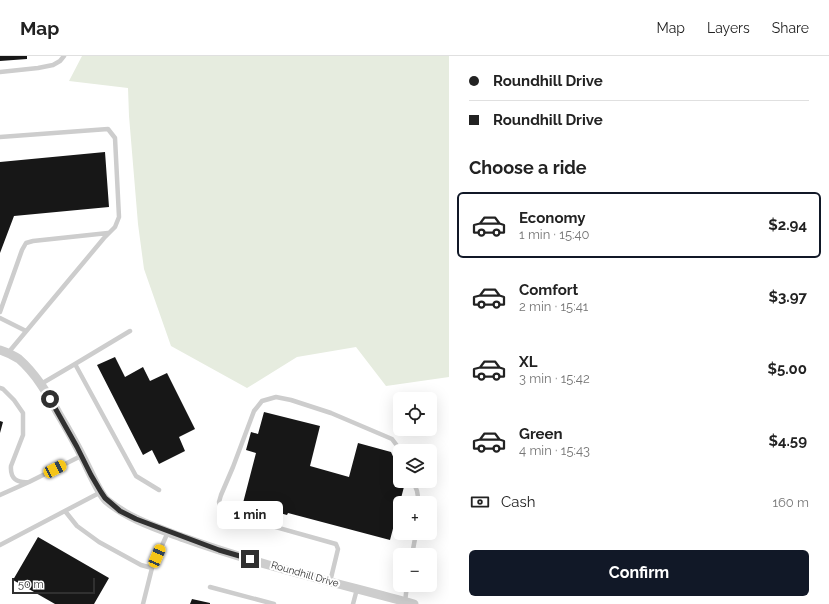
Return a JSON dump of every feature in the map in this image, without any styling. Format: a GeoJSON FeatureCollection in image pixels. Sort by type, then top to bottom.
{"type":"FeatureCollection","features":[{"type":"Feature","properties":{"kind":"street","name":"Roundhill Drive"},"geometry":{"type":"LineString","coordinates":[[4,351],[18,358],[32,372],[41,384],[101,492],[105,498],[120,511],[168,532],[219,550],[409,603]]}},
{"type":"Feature","properties":{"kind":"lane"},"geometry":{"type":"LineString","coordinates":[[0,72],[53,65],[60,61],[64,56]]}},
{"type":"Feature","properties":{"kind":"lane"},"geometry":{"type":"LineString","coordinates":[[0,136],[108,129],[115,138],[119,217],[115,227],[26,330],[4,351]]}},
{"type":"Feature","properties":{"kind":"lane"},"geometry":{"type":"LineString","coordinates":[[0,312],[22,250],[26,243],[32,241],[108,234]]}},
{"type":"Feature","properties":{"kind":"lane"},"geometry":{"type":"LineString","coordinates":[[0,318],[26,330]]}},
{"type":"Feature","properties":{"kind":"lane"},"geometry":{"type":"LineString","coordinates":[[41,384],[130,332]]}},
{"type":"Feature","properties":{"kind":"lane"},"geometry":{"type":"LineString","coordinates":[[74,364],[136,476],[159,490]]}},
{"type":"Feature","properties":{"kind":"lane"},"geometry":{"type":"LineString","coordinates":[[0,388],[14,400],[23,413],[23,435],[11,466],[11,472],[12,477],[18,481],[28,482]]}},
{"type":"Feature","properties":{"kind":"lane"},"geometry":{"type":"LineString","coordinates":[[330,582],[338,549],[336,544],[229,514],[221,510],[219,502],[221,495],[254,411],[262,401],[270,398],[276,397],[291,400],[331,413],[392,439],[396,444]]}},
{"type":"Feature","properties":{"kind":"lane"},"geometry":{"type":"LineString","coordinates":[[0,494],[81,456]]}},
{"type":"Feature","properties":{"kind":"lane"},"geometry":{"type":"LineString","coordinates":[[0,545],[101,492]]}},
{"type":"Feature","properties":{"kind":"lane"},"geometry":{"type":"LineString","coordinates":[[65,511],[77,526],[100,542],[140,565],[152,568]]}},
{"type":"Feature","properties":{"kind":"lane"},"geometry":{"type":"LineString","coordinates":[[143,604],[152,568],[168,532]]}},
{"type":"Feature","properties":{"kind":"lane"},"geometry":{"type":"LineString","coordinates":[[210,587],[274,604]]}},
{"type":"Feature","properties":{"kind":"lane"},"geometry":{"type":"LineString","coordinates":[[353,604],[357,589]]}},
{"type":"Feature","properties":{"kind":"lane"},"geometry":{"type":"LineString","coordinates":[[408,592],[409,603]]}},
{"type":"Feature","properties":{"kind":"shaded area"},"geometry":{"type":"Polygon","coordinates":[[[82,56],[449,56],[449,377],[386,386],[356,347],[297,357],[247,388],[171,346],[144,269],[138,224],[128,88],[69,81],[82,56]]]}},
{"type":"Feature","properties":{"kind":"building"},"geometry":{"type":"Polygon","coordinates":[[[0,56],[27,56],[27,59],[0,61],[0,56]]]}},
{"type":"Feature","properties":{"kind":"building"},"geometry":{"type":"Polygon","coordinates":[[[105,152],[109,207],[14,216],[0,253],[0,162],[105,152]]]}},
{"type":"Feature","properties":{"kind":"building"},"geometry":{"type":"Polygon","coordinates":[[[115,357],[125,377],[143,367],[150,381],[167,373],[195,429],[179,437],[185,451],[159,464],[152,450],[143,455],[97,365],[115,357]]]}},
{"type":"Feature","properties":{"kind":"building"},"geometry":{"type":"Polygon","coordinates":[[[264,412],[320,426],[310,466],[349,477],[358,443],[391,452],[393,456],[393,488],[404,488],[402,496],[393,496],[393,529],[390,540],[288,513],[287,515],[243,503],[256,453],[246,450],[251,432],[258,434],[264,412]]]}},
{"type":"Feature","properties":{"kind":"building"},"geometry":{"type":"Polygon","coordinates":[[[0,421],[3,422],[0,433],[0,421]]]}},
{"type":"Feature","properties":{"kind":"building"},"geometry":{"type":"Polygon","coordinates":[[[38,537],[109,578],[94,604],[55,604],[13,580],[38,537]]]}},
{"type":"Feature","properties":{"kind":"building"},"geometry":{"type":"Polygon","coordinates":[[[192,599],[210,603],[210,604],[190,604],[192,599]]]}},
{"type":"Feature","properties":{"kind":"route"},"geometry":{"type":"LineString","coordinates":[[50,399],[101,492],[105,498],[120,511],[168,532],[250,559]]}}]}
